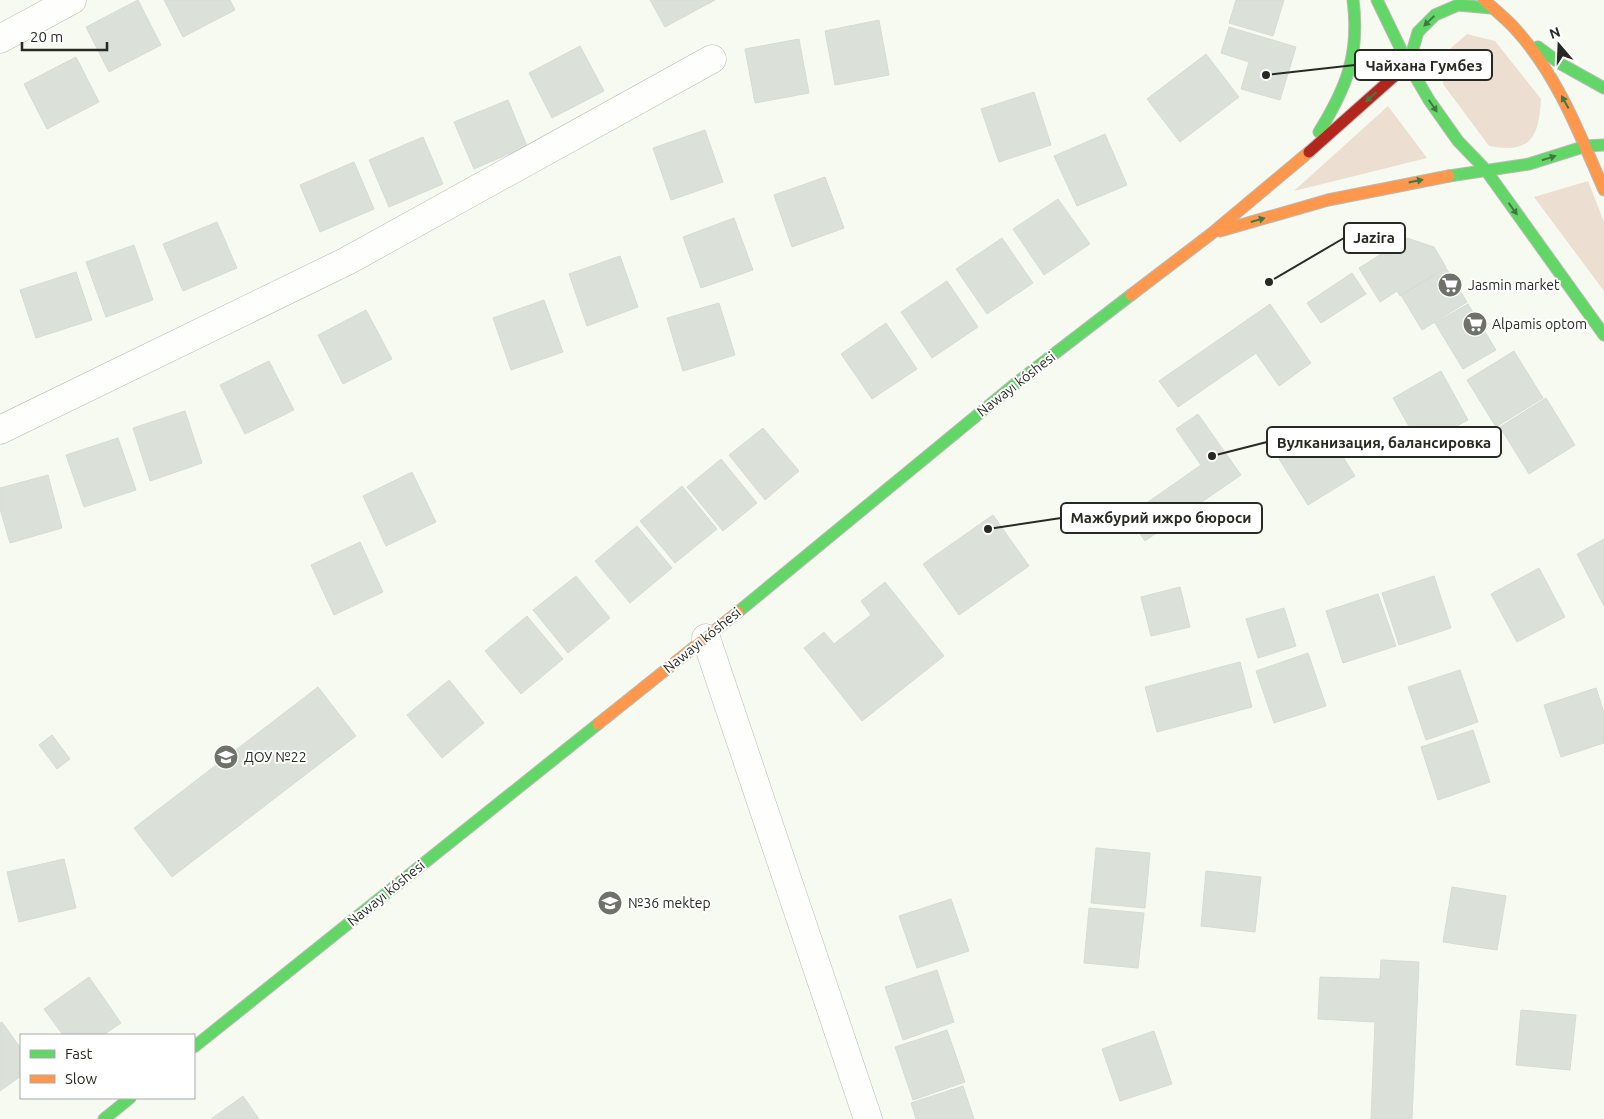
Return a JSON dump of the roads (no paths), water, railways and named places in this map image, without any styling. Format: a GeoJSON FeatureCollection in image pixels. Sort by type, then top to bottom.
{"type":"FeatureCollection","features":[{"type":"Feature","properties":{"kind":"main road"},"geometry":{"type":"LineString","coordinates":[[1301,159],[1337,104],[1354,63],[1356,16],[1353,0]]}},
{"type":"Feature","properties":{"kind":"main road"},"geometry":{"type":"LineString","coordinates":[[1378,0],[1408,64],[1429,100],[1458,141],[1484,169],[1604,335]]}},
{"type":"Feature","properties":{"kind":"main road"},"geometry":{"type":"LineString","coordinates":[[1408,64],[1418,32],[1435,15],[1458,5],[1487,4],[1518,32],[1561,64],[1604,88]]}},
{"type":"Feature","properties":{"kind":"main road"},"geometry":{"type":"LineString","coordinates":[[1518,32],[1552,79],[1571,113],[1604,190]]}},
{"type":"Feature","properties":{"kind":"main road","name":"Nawayı kóshesi"},"geometry":{"type":"LineString","coordinates":[[195,1046],[706,638],[1015,384],[1211,234],[1301,159],[1408,64]]}},
{"type":"Feature","properties":{"kind":"main road"},"geometry":{"type":"LineString","coordinates":[[1211,234],[1328,200],[1415,181],[1484,169],[1529,164],[1586,146],[1604,145]]}},
{"type":"Feature","properties":{"kind":"main road"},"geometry":{"type":"LineString","coordinates":[[104,1119],[129,1099]]}},
{"type":"Feature","properties":{"kind":"street"},"geometry":{"type":"LineString","coordinates":[[0,39],[72,0]]}},
{"type":"Feature","properties":{"kind":"street"},"geometry":{"type":"LineString","coordinates":[[0,430],[347,261],[712,59]]}},
{"type":"Feature","properties":{"kind":"street"},"geometry":{"type":"LineString","coordinates":[[706,638],[868,1119]]}},
{"type":"Feature","properties":{"kind":"place","name":"Чайхана Гумбез"},"geometry":{"type":"Point","coordinates":[1266,75]}},
{"type":"Feature","properties":{"kind":"place","name":"Jazira"},"geometry":{"type":"Point","coordinates":[1269,282]}},
{"type":"Feature","properties":{"kind":"place","name":"Jasmin market"},"geometry":{"type":"Point","coordinates":[1450,285]}},
{"type":"Feature","properties":{"kind":"place","name":"Alpamis optom"},"geometry":{"type":"Point","coordinates":[1475,324]}},
{"type":"Feature","properties":{"kind":"place","name":"Вулканизация, балансировка"},"geometry":{"type":"Point","coordinates":[1212,456]}},
{"type":"Feature","properties":{"kind":"place","name":"Мажбурий ижро бюроси"},"geometry":{"type":"Point","coordinates":[988,529]}},
{"type":"Feature","properties":{"kind":"place","name":"ДОУ №22"},"geometry":{"type":"Point","coordinates":[226,757]}},
{"type":"Feature","properties":{"kind":"place","name":"№36 mektep"},"geometry":{"type":"Point","coordinates":[610,903]}}]}
